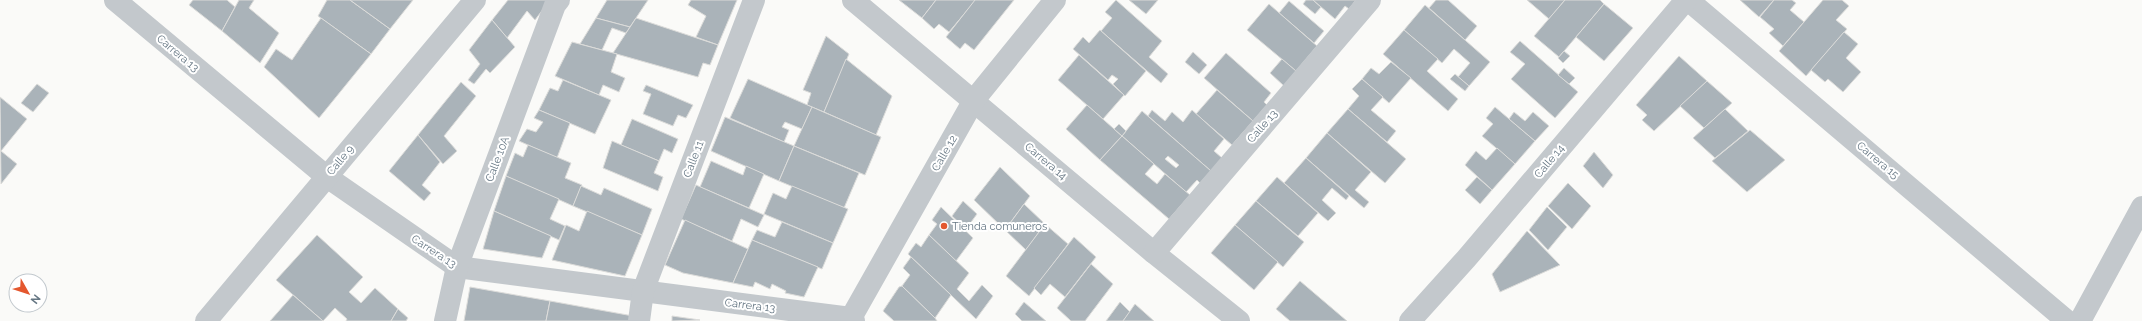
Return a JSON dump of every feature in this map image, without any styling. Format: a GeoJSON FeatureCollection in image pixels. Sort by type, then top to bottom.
{"type":"FeatureCollection","features":[{"type":"Feature","properties":{"kind":"street","name":"Carrera 13"},"geometry":{"type":"LineString","coordinates":[[115,0],[326,177],[457,267],[852,319]]}},
{"type":"Feature","properties":{"kind":"street","name":"Calle 9"},"geometry":{"type":"LineString","coordinates":[[206,321],[475,0]]}},
{"type":"Feature","properties":{"kind":"street","name":"Calle 10A"},"geometry":{"type":"LineString","coordinates":[[445,321],[457,267],[555,5],[559,0]]}},
{"type":"Feature","properties":{"kind":"street","name":"Calle 11"},"geometry":{"type":"LineString","coordinates":[[639,321],[643,291],[754,0]]}},
{"type":"Feature","properties":{"kind":"street","name":"Carrera 14"},"geometry":{"type":"LineString","coordinates":[[853,0],[1154,252],[1239,321]]}},
{"type":"Feature","properties":{"kind":"street","name":"Calle 12"},"geometry":{"type":"LineString","coordinates":[[852,319],[974,100],[1055,0]]}},
{"type":"Feature","properties":{"kind":"street","name":"Calle 13"},"geometry":{"type":"LineString","coordinates":[[1154,252],[1370,0]]}},
{"type":"Feature","properties":{"kind":"street","name":"Calle 14"},"geometry":{"type":"LineString","coordinates":[[1410,321],[1466,260],[1687,0]]}},
{"type":"Feature","properties":{"kind":"street","name":"Carrera 15"},"geometry":{"type":"LineString","coordinates":[[1687,0],[2067,321]]}},
{"type":"Feature","properties":{"kind":"street"},"geometry":{"type":"LineString","coordinates":[[2080,321],[2142,207]]}},
{"type":"Feature","properties":{"kind":"building"},"geometry":{"type":"Polygon","coordinates":[[[193,0],[227,0],[235,7],[222,31],[189,5],[193,0]]]}},
{"type":"Feature","properties":{"kind":"building"},"geometry":{"type":"Polygon","coordinates":[[[239,0],[254,0],[249,8],[279,33],[260,63],[222,31],[239,0]]]}},
{"type":"Feature","properties":{"kind":"building"},"geometry":{"type":"Polygon","coordinates":[[[327,0],[350,0],[390,29],[371,54],[318,16],[327,0]]]}},
{"type":"Feature","properties":{"kind":"building"},"geometry":{"type":"Polygon","coordinates":[[[350,0],[413,0],[390,29],[350,0]]]}},
{"type":"Feature","properties":{"kind":"building"},"geometry":{"type":"Polygon","coordinates":[[[508,0],[550,0],[535,20],[527,11],[507,38],[492,20],[508,0]]]}},
{"type":"Feature","properties":{"kind":"building"},"geometry":{"type":"Polygon","coordinates":[[[607,0],[648,0],[630,27],[596,18],[607,0]]]}},
{"type":"Feature","properties":{"kind":"building"},"geometry":{"type":"Polygon","coordinates":[[[691,0],[737,0],[718,45],[696,37],[706,16],[688,5],[691,0]]]}},
{"type":"Feature","properties":{"kind":"building"},"geometry":{"type":"Polygon","coordinates":[[[899,0],[936,0],[922,18],[899,0]]]}},
{"type":"Feature","properties":{"kind":"building"},"geometry":{"type":"Polygon","coordinates":[[[936,0],[975,1],[949,32],[939,24],[934,29],[922,18],[936,0]]]}},
{"type":"Feature","properties":{"kind":"building"},"geometry":{"type":"Polygon","coordinates":[[[975,0],[1014,0],[974,50],[965,43],[960,49],[946,37],[975,0]]]}},
{"type":"Feature","properties":{"kind":"building"},"geometry":{"type":"Polygon","coordinates":[[[1116,0],[1162,41],[1149,57],[1168,74],[1161,83],[1101,31],[1112,18],[1105,12],[1116,0]]]}},
{"type":"Feature","properties":{"kind":"building"},"geometry":{"type":"Polygon","coordinates":[[[1129,0],[1158,0],[1146,14],[1129,0]]]}},
{"type":"Feature","properties":{"kind":"building"},"geometry":{"type":"Polygon","coordinates":[[[1306,0],[1313,0],[1321,7],[1315,14],[1303,4],[1306,0]]]}},
{"type":"Feature","properties":{"kind":"building"},"geometry":{"type":"Polygon","coordinates":[[[1313,0],[1356,0],[1349,9],[1345,6],[1335,19],[1313,0]]]}},
{"type":"Feature","properties":{"kind":"building"},"geometry":{"type":"Polygon","coordinates":[[[1436,0],[1448,0],[1477,26],[1465,40],[1429,8],[1436,0]]]}},
{"type":"Feature","properties":{"kind":"building"},"geometry":{"type":"Polygon","coordinates":[[[1527,0],[1565,0],[1549,19],[1527,0]]]}},
{"type":"Feature","properties":{"kind":"building"},"geometry":{"type":"Polygon","coordinates":[[[1565,0],[1600,0],[1604,4],[1559,57],[1534,36],[1565,0]]]}},
{"type":"Feature","properties":{"kind":"building"},"geometry":{"type":"Polygon","coordinates":[[[1740,0],[1774,0],[1759,17],[1740,0]]]}},
{"type":"Feature","properties":{"kind":"building"},"geometry":{"type":"Polygon","coordinates":[[[1774,0],[1792,0],[1796,3],[1790,10],[1804,22],[1783,46],[1769,33],[1774,29],[1760,17],[1774,0]]]}},
{"type":"Feature","properties":{"kind":"building"},"geometry":{"type":"Polygon","coordinates":[[[1823,0],[1842,0],[1849,6],[1836,20],[1847,29],[1806,76],[1779,51],[1823,0]]]}},
{"type":"Feature","properties":{"kind":"building"},"geometry":{"type":"Polygon","coordinates":[[[1289,1],[1324,31],[1314,43],[1279,13],[1289,1]]]}},
{"type":"Feature","properties":{"kind":"building"},"geometry":{"type":"Polygon","coordinates":[[[1269,4],[1317,46],[1296,71],[1247,30],[1269,4]]]}},
{"type":"Feature","properties":{"kind":"building"},"geometry":{"type":"Polygon","coordinates":[[[1604,4],[1633,28],[1604,61],[1576,37],[1604,4]]]}},
{"type":"Feature","properties":{"kind":"building"},"geometry":{"type":"Polygon","coordinates":[[[1425,5],[1490,62],[1469,86],[1458,77],[1470,63],[1454,49],[1442,63],[1404,30],[1425,5]]]}},
{"type":"Feature","properties":{"kind":"building"},"geometry":{"type":"Polygon","coordinates":[[[321,18],[371,54],[319,118],[264,67],[276,49],[292,60],[321,18]]]}},
{"type":"Feature","properties":{"kind":"building"},"geometry":{"type":"Polygon","coordinates":[[[596,18],[630,27],[626,33],[612,28],[602,50],[580,44],[596,18]]]}},
{"type":"Feature","properties":{"kind":"building"},"geometry":{"type":"Polygon","coordinates":[[[636,18],[718,45],[710,65],[703,63],[698,77],[613,53],[636,18]]]}},
{"type":"Feature","properties":{"kind":"building"},"geometry":{"type":"Polygon","coordinates":[[[492,20],[515,47],[490,73],[486,69],[474,84],[468,80],[480,64],[469,50],[492,20]]]}},
{"type":"Feature","properties":{"kind":"building"},"geometry":{"type":"Polygon","coordinates":[[[1100,30],[1146,71],[1125,96],[1113,84],[1118,79],[1112,75],[1108,80],[1073,49],[1083,37],[1089,43],[1100,30]]]}},
{"type":"Feature","properties":{"kind":"building"},"geometry":{"type":"Polygon","coordinates":[[[1404,30],[1438,59],[1427,71],[1458,99],[1448,111],[1383,54],[1404,30]]]}},
{"type":"Feature","properties":{"kind":"building"},"geometry":{"type":"Polygon","coordinates":[[[1844,32],[1858,44],[1846,58],[1861,72],[1843,92],[1828,79],[1825,82],[1811,70],[1844,32]]]}},
{"type":"Feature","properties":{"kind":"building"},"geometry":{"type":"Polygon","coordinates":[[[826,36],[849,54],[824,112],[807,105],[811,93],[803,90],[826,36]]]}},
{"type":"Feature","properties":{"kind":"building"},"geometry":{"type":"Polygon","coordinates":[[[1520,41],[1578,92],[1555,118],[1511,79],[1525,64],[1510,52],[1520,41]]]}},
{"type":"Feature","properties":{"kind":"building"},"geometry":{"type":"Polygon","coordinates":[[[572,42],[617,54],[611,72],[625,78],[619,92],[603,85],[599,95],[555,76],[572,42]]]}},
{"type":"Feature","properties":{"kind":"building"},"geometry":{"type":"Polygon","coordinates":[[[1564,51],[1570,56],[1563,63],[1558,58],[1564,51]]]}},
{"type":"Feature","properties":{"kind":"building"},"geometry":{"type":"Polygon","coordinates":[[[1193,52],[1207,65],[1199,74],[1185,62],[1193,52]]]}},
{"type":"Feature","properties":{"kind":"building"},"geometry":{"type":"Polygon","coordinates":[[[1226,53],[1271,93],[1264,102],[1267,105],[1253,121],[1204,78],[1226,53]]]}},
{"type":"Feature","properties":{"kind":"building"},"geometry":{"type":"Polygon","coordinates":[[[1079,55],[1124,95],[1103,119],[1058,80],[1079,55]]]}},
{"type":"Feature","properties":{"kind":"building"},"geometry":{"type":"Polygon","coordinates":[[[1679,56],[1707,81],[1654,131],[1642,120],[1647,115],[1636,105],[1679,56]]]}},
{"type":"Feature","properties":{"kind":"building"},"geometry":{"type":"Polygon","coordinates":[[[846,59],[892,96],[876,135],[824,112],[846,59]]]}},
{"type":"Feature","properties":{"kind":"building"},"geometry":{"type":"Polygon","coordinates":[[[1282,59],[1296,71],[1284,86],[1270,73],[1282,59]]]}},
{"type":"Feature","properties":{"kind":"building"},"geometry":{"type":"Polygon","coordinates":[[[1391,62],[1411,78],[1389,103],[1362,79],[1371,68],[1379,74],[1391,62]]]}},
{"type":"Feature","properties":{"kind":"building"},"geometry":{"type":"Polygon","coordinates":[[[1564,68],[1575,78],[1569,84],[1558,75],[1564,68]]]}},
{"type":"Feature","properties":{"kind":"building"},"geometry":{"type":"Polygon","coordinates":[[[1455,74],[1469,86],[1465,91],[1450,79],[1455,74]]]}},
{"type":"Feature","properties":{"kind":"building"},"geometry":{"type":"Polygon","coordinates":[[[748,79],[812,107],[802,129],[785,122],[782,127],[789,130],[784,142],[730,118],[748,79]]]}},
{"type":"Feature","properties":{"kind":"building"},"geometry":{"type":"Polygon","coordinates":[[[1362,79],[1383,97],[1371,110],[1396,131],[1387,142],[1348,109],[1359,96],[1352,89],[1362,79]]]}},
{"type":"Feature","properties":{"kind":"building"},"geometry":{"type":"Polygon","coordinates":[[[563,80],[611,100],[595,134],[539,110],[550,88],[558,91],[563,80]]]}},
{"type":"Feature","properties":{"kind":"building"},"geometry":{"type":"Polygon","coordinates":[[[1707,81],[1732,103],[1704,128],[1680,106],[1707,81]]]}},
{"type":"Feature","properties":{"kind":"building"},"geometry":{"type":"Polygon","coordinates":[[[461,82],[476,96],[444,136],[457,151],[443,164],[418,135],[461,82]]]}},
{"type":"Feature","properties":{"kind":"building"},"geometry":{"type":"Polygon","coordinates":[[[37,84],[49,93],[33,112],[21,103],[37,84]]]}},
{"type":"Feature","properties":{"kind":"building"},"geometry":{"type":"Polygon","coordinates":[[[646,85],[693,105],[686,118],[678,115],[673,126],[643,114],[651,94],[643,91],[646,85]]]}},
{"type":"Feature","properties":{"kind":"building"},"geometry":{"type":"Polygon","coordinates":[[[1217,90],[1253,121],[1232,145],[1196,114],[1217,90]]]}},
{"type":"Feature","properties":{"kind":"building"},"geometry":{"type":"Polygon","coordinates":[[[0,97],[27,119],[1,151],[17,164],[1,184],[0,97]]]}},
{"type":"Feature","properties":{"kind":"building"},"geometry":{"type":"Polygon","coordinates":[[[1087,105],[1122,136],[1100,160],[1066,129],[1087,105]]]}},
{"type":"Feature","properties":{"kind":"building"},"geometry":{"type":"Polygon","coordinates":[[[812,107],[881,137],[865,175],[794,146],[812,107]]]}},
{"type":"Feature","properties":{"kind":"building"},"geometry":{"type":"Polygon","coordinates":[[[1495,107],[1535,141],[1515,164],[1482,136],[1493,124],[1486,118],[1495,107]]]}},
{"type":"Feature","properties":{"kind":"building"},"geometry":{"type":"Polygon","coordinates":[[[1348,109],[1406,159],[1385,183],[1327,133],[1348,109]]]}},
{"type":"Feature","properties":{"kind":"building"},"geometry":{"type":"Polygon","coordinates":[[[1725,109],[1748,131],[1715,158],[1693,138],[1725,109]]]}},
{"type":"Feature","properties":{"kind":"building"},"geometry":{"type":"Polygon","coordinates":[[[539,110],[570,123],[557,158],[519,141],[527,129],[536,132],[543,122],[534,118],[539,110]]]}},
{"type":"Feature","properties":{"kind":"building"},"geometry":{"type":"Polygon","coordinates":[[[1152,110],[1165,121],[1172,112],[1183,122],[1192,110],[1224,139],[1214,151],[1222,158],[1211,171],[1148,116],[1152,110]]]}},
{"type":"Feature","properties":{"kind":"building"},"geometry":{"type":"Polygon","coordinates":[[[1142,111],[1211,171],[1200,183],[1197,180],[1186,192],[1122,136],[1142,111]],[[1168,156],[1165,159],[1176,168],[1179,165],[1168,156]]]}},
{"type":"Feature","properties":{"kind":"building"},"geometry":{"type":"Polygon","coordinates":[[[1514,112],[1525,121],[1533,112],[1549,126],[1535,141],[1509,119],[1514,112]]]}},
{"type":"Feature","properties":{"kind":"building"},"geometry":{"type":"Polygon","coordinates":[[[725,117],[794,146],[779,181],[711,151],[725,117]]]}},
{"type":"Feature","properties":{"kind":"building"},"geometry":{"type":"Polygon","coordinates":[[[632,119],[678,139],[672,153],[664,149],[659,161],[621,145],[632,119]]]}},
{"type":"Feature","properties":{"kind":"building"},"geometry":{"type":"Polygon","coordinates":[[[1119,124],[1126,131],[1122,136],[1114,129],[1119,124]]]}},
{"type":"Feature","properties":{"kind":"building"},"geometry":{"type":"Polygon","coordinates":[[[1750,130],[1785,160],[1747,192],[1712,161],[1750,130]]]}},
{"type":"Feature","properties":{"kind":"building"},"geometry":{"type":"Polygon","coordinates":[[[1327,133],[1371,172],[1355,190],[1369,202],[1364,208],[1306,158],[1327,133]]]}},
{"type":"Feature","properties":{"kind":"building"},"geometry":{"type":"Polygon","coordinates":[[[418,135],[440,162],[422,185],[431,193],[424,201],[389,171],[418,135]]]}},
{"type":"Feature","properties":{"kind":"building"},"geometry":{"type":"Polygon","coordinates":[[[1122,136],[1154,164],[1145,174],[1157,184],[1165,174],[1190,195],[1169,219],[1100,160],[1122,136]]]}},
{"type":"Feature","properties":{"kind":"building"},"geometry":{"type":"Polygon","coordinates":[[[612,141],[659,161],[654,173],[663,177],[658,191],[603,168],[612,141]]]}},
{"type":"Feature","properties":{"kind":"building"},"geometry":{"type":"Polygon","coordinates":[[[528,145],[571,163],[565,178],[582,185],[573,206],[506,176],[515,153],[523,157],[528,145]]]}},
{"type":"Feature","properties":{"kind":"building"},"geometry":{"type":"Polygon","coordinates":[[[794,146],[859,173],[844,208],[779,181],[794,146]]]}},
{"type":"Feature","properties":{"kind":"building"},"geometry":{"type":"Polygon","coordinates":[[[1497,148],[1515,164],[1492,190],[1465,165],[1476,151],[1486,160],[1497,148]]]}},
{"type":"Feature","properties":{"kind":"building"},"geometry":{"type":"Polygon","coordinates":[[[1594,152],[1613,175],[1603,188],[1583,166],[1594,152]]]}},
{"type":"Feature","properties":{"kind":"building"},"geometry":{"type":"Polygon","coordinates":[[[1306,158],[1349,196],[1346,200],[1332,188],[1322,200],[1336,213],[1328,221],[1284,183],[1306,158]]]}},
{"type":"Feature","properties":{"kind":"building"},"geometry":{"type":"Polygon","coordinates":[[[711,161],[743,175],[746,166],[764,174],[749,208],[700,187],[711,161]]]}},
{"type":"Feature","properties":{"kind":"building"},"geometry":{"type":"Polygon","coordinates":[[[1000,167],[1030,196],[1005,230],[974,200],[1000,167]]]}},
{"type":"Feature","properties":{"kind":"building"},"geometry":{"type":"Polygon","coordinates":[[[506,176],[559,199],[550,219],[565,226],[559,240],[494,211],[506,176]]]}},
{"type":"Feature","properties":{"kind":"building"},"geometry":{"type":"Polygon","coordinates":[[[1277,177],[1318,213],[1298,236],[1256,201],[1277,177]]]}},
{"type":"Feature","properties":{"kind":"building"},"geometry":{"type":"Polygon","coordinates":[[[1477,177],[1492,190],[1480,204],[1465,190],[1477,177]]]}},
{"type":"Feature","properties":{"kind":"building"},"geometry":{"type":"Polygon","coordinates":[[[1568,183],[1591,206],[1572,229],[1548,206],[1568,183]]]}},
{"type":"Feature","properties":{"kind":"building"},"geometry":{"type":"Polygon","coordinates":[[[696,185],[764,215],[758,227],[741,219],[732,241],[681,219],[696,185]]]}},
{"type":"Feature","properties":{"kind":"building"},"geometry":{"type":"Polygon","coordinates":[[[581,186],[601,195],[604,188],[652,209],[642,235],[573,206],[581,186]]]}},
{"type":"Feature","properties":{"kind":"building"},"geometry":{"type":"Polygon","coordinates":[[[792,186],[848,209],[833,243],[764,214],[773,193],[786,199],[792,186]]]}},
{"type":"Feature","properties":{"kind":"building"},"geometry":{"type":"Polygon","coordinates":[[[963,201],[977,214],[966,229],[952,216],[963,201]]]}},
{"type":"Feature","properties":{"kind":"building"},"geometry":{"type":"Polygon","coordinates":[[[1256,201],[1304,242],[1283,267],[1235,225],[1256,201]]]}},
{"type":"Feature","properties":{"kind":"building"},"geometry":{"type":"Polygon","coordinates":[[[1024,204],[1045,224],[1026,250],[1005,230],[1024,204]]]}},
{"type":"Feature","properties":{"kind":"building"},"geometry":{"type":"Polygon","coordinates":[[[941,207],[973,238],[956,261],[929,235],[937,224],[932,220],[941,207]]]}},
{"type":"Feature","properties":{"kind":"building"},"geometry":{"type":"Polygon","coordinates":[[[1547,207],[1567,227],[1548,250],[1529,230],[1547,207]]]}},
{"type":"Feature","properties":{"kind":"building"},"geometry":{"type":"Polygon","coordinates":[[[494,211],[551,236],[542,258],[483,249],[494,211]]]}},
{"type":"Feature","properties":{"kind":"building"},"geometry":{"type":"Polygon","coordinates":[[[587,211],[642,235],[625,276],[552,260],[566,225],[579,231],[587,211]]]}},
{"type":"Feature","properties":{"kind":"building"},"geometry":{"type":"Polygon","coordinates":[[[685,220],[748,249],[733,283],[683,273],[665,265],[685,220]]]}},
{"type":"Feature","properties":{"kind":"building"},"geometry":{"type":"Polygon","coordinates":[[[782,222],[833,243],[822,269],[752,240],[757,230],[775,237],[782,222]]]}},
{"type":"Feature","properties":{"kind":"building"},"geometry":{"type":"Polygon","coordinates":[[[1045,224],[1068,244],[1029,296],[1006,276],[1045,224]]]}},
{"type":"Feature","properties":{"kind":"building"},"geometry":{"type":"Polygon","coordinates":[[[1235,225],[1278,262],[1254,290],[1211,253],[1235,225]]]}},
{"type":"Feature","properties":{"kind":"building"},"geometry":{"type":"Polygon","coordinates":[[[1527,231],[1560,265],[1500,292],[1492,274],[1527,231]]]}},
{"type":"Feature","properties":{"kind":"building"},"geometry":{"type":"Polygon","coordinates":[[[317,235],[363,277],[349,292],[361,303],[375,288],[398,309],[391,321],[346,321],[347,319],[335,308],[323,321],[276,280],[317,235]]]}},
{"type":"Feature","properties":{"kind":"building"},"geometry":{"type":"Polygon","coordinates":[[[929,235],[969,273],[957,289],[969,301],[982,285],[993,296],[976,319],[908,254],[916,243],[921,247],[929,235]]]}},
{"type":"Feature","properties":{"kind":"building"},"geometry":{"type":"Polygon","coordinates":[[[1074,237],[1096,257],[1065,297],[1050,284],[1041,295],[1034,288],[1074,237]]]}},
{"type":"Feature","properties":{"kind":"building"},"geometry":{"type":"Polygon","coordinates":[[[752,240],[818,267],[804,297],[785,293],[786,291],[772,284],[770,289],[755,282],[753,287],[733,283],[752,240]]]}},
{"type":"Feature","properties":{"kind":"building"},"geometry":{"type":"Polygon","coordinates":[[[911,257],[951,295],[935,318],[902,286],[910,275],[903,268],[911,257]]]}},
{"type":"Feature","properties":{"kind":"building"},"geometry":{"type":"Polygon","coordinates":[[[1091,264],[1113,284],[1085,321],[1071,321],[1057,308],[1091,264]]]}},
{"type":"Feature","properties":{"kind":"building"},"geometry":{"type":"Polygon","coordinates":[[[1300,281],[1347,321],[1290,321],[1276,309],[1300,281]]]}},
{"type":"Feature","properties":{"kind":"building"},"geometry":{"type":"Polygon","coordinates":[[[902,286],[937,321],[894,321],[883,311],[899,287],[902,286]]]}},
{"type":"Feature","properties":{"kind":"building"},"geometry":{"type":"Polygon","coordinates":[[[470,287],[550,301],[546,321],[464,321],[470,287]]]}},
{"type":"Feature","properties":{"kind":"building"},"geometry":{"type":"Polygon","coordinates":[[[293,295],[323,321],[270,321],[293,295]]]}},
{"type":"Feature","properties":{"kind":"building"},"geometry":{"type":"Polygon","coordinates":[[[550,301],[633,316],[632,321],[546,321],[550,301]]]}},
{"type":"Feature","properties":{"kind":"building"},"geometry":{"type":"Polygon","coordinates":[[[1024,302],[1046,321],[1022,321],[1015,314],[1024,302]]]}},
{"type":"Feature","properties":{"kind":"building"},"geometry":{"type":"Polygon","coordinates":[[[1120,302],[1130,312],[1123,321],[1106,321],[1120,302]]]}},
{"type":"Feature","properties":{"kind":"building"},"geometry":{"type":"Polygon","coordinates":[[[1135,304],[1154,321],[1123,321],[1135,304]]]}},
{"type":"Feature","properties":{"kind":"building"},"geometry":{"type":"Polygon","coordinates":[[[398,309],[408,318],[406,321],[391,321],[398,309]]]}},
{"type":"Feature","properties":{"kind":"building"},"geometry":{"type":"Polygon","coordinates":[[[672,316],[700,320],[672,321],[672,316]]]}},
{"type":"Feature","properties":{"kind":"place","name":"Tienda comuneros"},"geometry":{"type":"Point","coordinates":[944,226]}}]}
